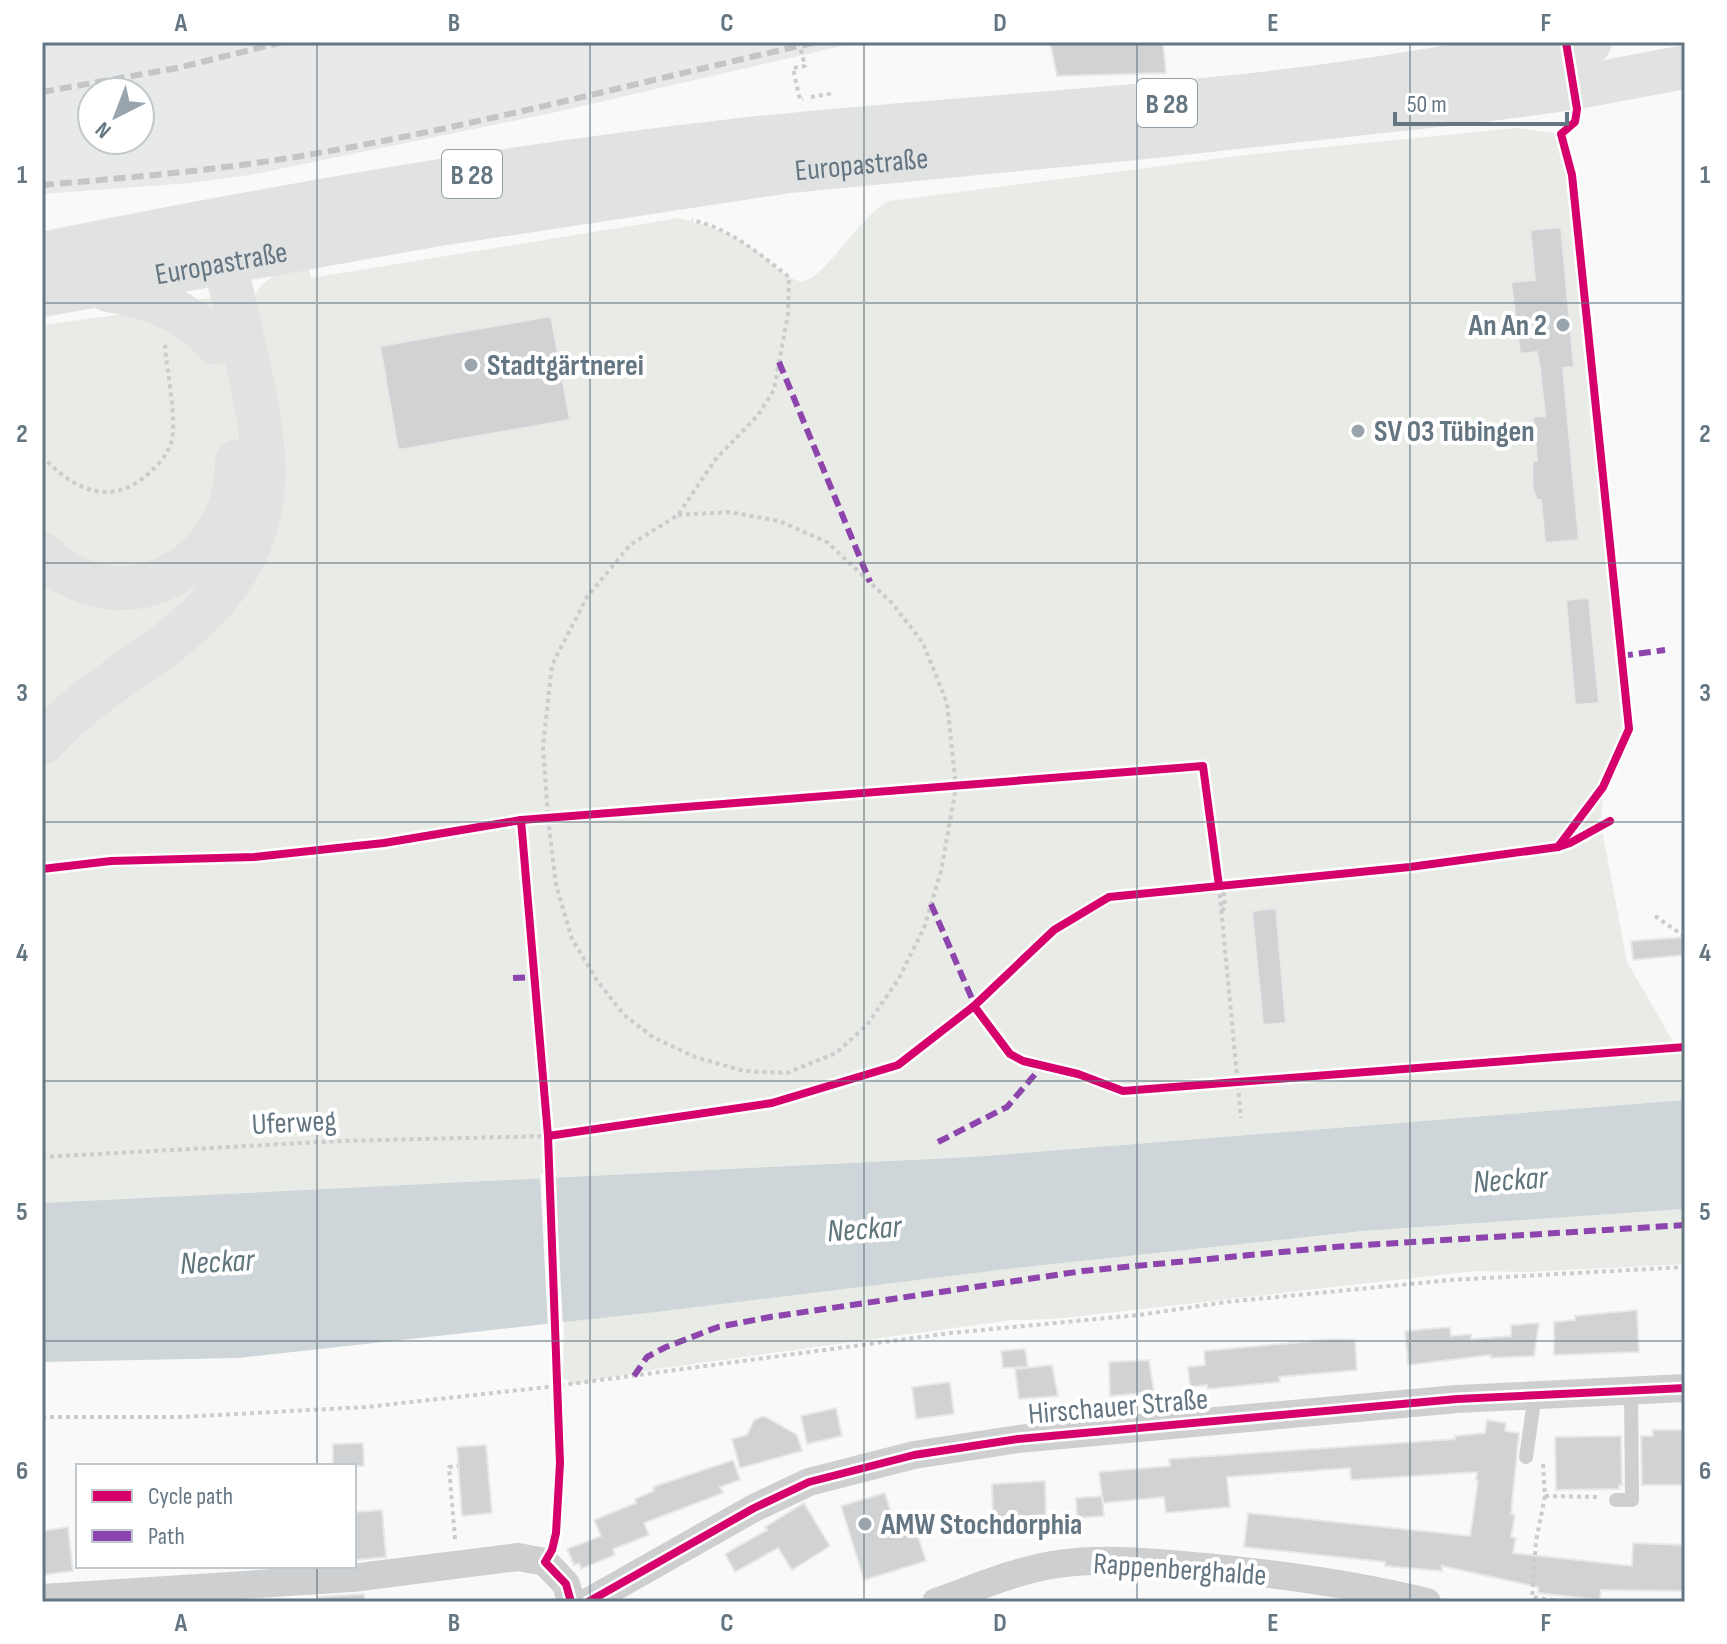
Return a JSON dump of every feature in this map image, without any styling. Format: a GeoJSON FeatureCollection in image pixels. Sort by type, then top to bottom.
{"type":"FeatureCollection","features":[{"type":"Feature","properties":{"kind":"main road","name":"Europastraße"},"geometry":{"type":"LineString","coordinates":[[42,254],[341,196],[511,168],[741,140],[1317,88],[1522,56],[1590,42]]}},
{"type":"Feature","properties":{"kind":"main road","name":"Europastraße"},"geometry":{"type":"LineString","coordinates":[[42,295],[433,225],[789,171],[1476,101],[1573,88],[1685,67]]}},
{"type":"Feature","properties":{"kind":"main road"},"geometry":{"type":"LineString","coordinates":[[42,743],[83,703],[207,608],[228,584],[259,520],[265,483],[263,444],[255,396],[209,266],[195,253],[204,222]]}},
{"type":"Feature","properties":{"kind":"main road"},"geometry":{"type":"LineString","coordinates":[[42,554],[67,573],[95,585],[121,588],[149,585],[174,576],[198,558],[219,534],[231,509],[237,478],[237,445],[215,342],[209,266]]}},
{"type":"Feature","properties":{"kind":"main road"},"geometry":{"type":"LineString","coordinates":[[87,287],[134,294],[164,304],[187,316],[215,342]]}},
{"type":"Feature","properties":{"kind":"street","name":"Hirschauer Straße"},"geometry":{"type":"LineString","coordinates":[[588,1602],[754,1508],[809,1482],[914,1455],[1018,1439],[1535,1394],[1685,1388]]}},
{"type":"Feature","properties":{"kind":"street"},"geometry":{"type":"LineString","coordinates":[[42,1598],[288,1583],[518,1557],[545,1562],[566,1584],[571,1602]]}},
{"type":"Feature","properties":{"kind":"street","name":"Rappenberghalde"},"geometry":{"type":"LineString","coordinates":[[936,1602],[1009,1576],[1057,1564],[1104,1561],[1273,1574],[1372,1589],[1427,1602]]}},
{"type":"Feature","properties":{"kind":"lane"},"geometry":{"type":"LineString","coordinates":[[1613,1499],[1632,1500],[1631,1389]]}},
{"type":"Feature","properties":{"kind":"lane"},"geometry":{"type":"LineString","coordinates":[[1526,1457],[1535,1394]]}},
{"type":"Feature","properties":{"kind":"path"},"geometry":{"type":"LineString","coordinates":[[799,42],[805,66],[793,68],[800,100],[829,94]]}},
{"type":"Feature","properties":{"kind":"path"},"geometry":{"type":"LineString","coordinates":[[678,515],[729,512],[779,521],[827,542],[892,603],[923,643],[947,703],[956,787],[941,871],[924,928],[898,980],[867,1025],[836,1053],[787,1073],[744,1071],[695,1057],[653,1037],[624,1015],[596,979],[572,939],[556,885],[543,746],[552,665],[587,597],[629,546],[678,515],[715,460],[744,432],[774,390],[788,314],[789,277],[756,251],[708,224],[679,218]]}},
{"type":"Feature","properties":{"kind":"path"},"geometry":{"type":"LineString","coordinates":[[42,456],[67,478],[105,493],[128,488],[151,471],[167,451],[172,431],[164,338]]}},
{"type":"Feature","properties":{"kind":"path"},"geometry":{"type":"LineString","coordinates":[[1221,886],[1241,1118]]}},
{"type":"Feature","properties":{"kind":"path"},"geometry":{"type":"LineString","coordinates":[[1655,916],[1684,936]]}},
{"type":"Feature","properties":{"kind":"path"},"geometry":{"type":"LineString","coordinates":[[42,1417],[179,1417],[366,1407],[556,1386],[951,1333],[1139,1315],[1226,1302],[1466,1279],[1685,1267]]}},
{"type":"Feature","properties":{"kind":"path"},"geometry":{"type":"LineString","coordinates":[[458,1466],[449,1467],[458,1565]]}},
{"type":"Feature","properties":{"kind":"path"},"geometry":{"type":"LineString","coordinates":[[450,1478],[459,1477]]}},
{"type":"Feature","properties":{"kind":"path"},"geometry":{"type":"LineString","coordinates":[[1564,1602],[1532,1597],[1536,1541],[1545,1496],[1613,1499]]}},
{"type":"Feature","properties":{"kind":"path"},"geometry":{"type":"LineString","coordinates":[[452,1499],[461,1499]]}},
{"type":"Feature","properties":{"kind":"shaded area"},"geometry":{"type":"Polygon","coordinates":[[[42,42],[859,42],[552,113],[250,175],[190,183],[42,194],[42,42]]]}},
{"type":"Feature","properties":{"kind":"shaded area"},"geometry":{"type":"Polygon","coordinates":[[[1517,128],[1561,134],[1572,175],[1629,729],[1603,787],[1601,824],[1627,962],[1685,1062],[1685,1100],[971,1157],[42,1203],[42,325],[132,313],[187,300],[255,295],[271,278],[308,264],[311,278],[679,218],[739,240],[799,281],[818,272],[866,219],[889,201],[1246,155],[1517,128]]]}},
{"type":"Feature","properties":{"kind":"shaded area"},"geometry":{"type":"Polygon","coordinates":[[[1685,1209],[1685,1264],[1525,1272],[1475,1271],[1054,1319],[1011,1320],[664,1368],[573,1384],[563,1378],[564,1322],[1016,1268],[1363,1231],[1685,1209]]]}},
{"type":"Feature","properties":{"kind":"water","name":"Neckar"},"geometry":{"type":"Polygon","coordinates":[[[1685,1100],[1685,1209],[1363,1231],[237,1358],[42,1362],[42,1203],[971,1157],[1685,1100]]]}},
{"type":"Feature","properties":{"kind":"pier"},"geometry":{"type":"Polygon","coordinates":[[[555,1173],[563,1326],[548,1328],[540,1174],[555,1173]]]}},
{"type":"Feature","properties":{"kind":"building"},"geometry":{"type":"Polygon","coordinates":[[[1050,42],[1163,42],[1166,73],[1057,76],[1050,42]]]}},
{"type":"Feature","properties":{"kind":"building"},"geometry":{"type":"Polygon","coordinates":[[[1561,227],[1574,367],[1563,368],[1579,540],[1545,543],[1541,500],[1537,500],[1533,490],[1532,472],[1533,461],[1537,461],[1533,417],[1545,416],[1540,370],[1537,352],[1520,354],[1511,282],[1535,280],[1530,230],[1561,227]]]}},
{"type":"Feature","properties":{"kind":"building","name":"Stadtgärtnerei"},"geometry":{"type":"Polygon","coordinates":[[[551,316],[570,420],[398,450],[380,346],[551,316]]]}},
{"type":"Feature","properties":{"kind":"building"},"geometry":{"type":"Polygon","coordinates":[[[1589,599],[1599,703],[1575,705],[1566,600],[1589,599]]]}},
{"type":"Feature","properties":{"kind":"building"},"geometry":{"type":"Polygon","coordinates":[[[1276,908],[1286,1023],[1263,1025],[1252,911],[1276,908]]]}},
{"type":"Feature","properties":{"kind":"building"},"geometry":{"type":"Polygon","coordinates":[[[1685,937],[1685,955],[1633,960],[1631,941],[1685,937]]]}},
{"type":"Feature","properties":{"kind":"building"},"geometry":{"type":"Polygon","coordinates":[[[1637,1310],[1639,1352],[1554,1355],[1554,1322],[1575,1320],[1575,1316],[1637,1310]]]}},
{"type":"Feature","properties":{"kind":"building"},"geometry":{"type":"Polygon","coordinates":[[[1539,1323],[1534,1356],[1491,1358],[1491,1355],[1408,1365],[1405,1331],[1450,1327],[1451,1336],[1471,1334],[1471,1339],[1511,1336],[1511,1325],[1539,1323]]]}},
{"type":"Feature","properties":{"kind":"building"},"geometry":{"type":"Polygon","coordinates":[[[1335,1339],[1355,1340],[1357,1370],[1279,1377],[1280,1382],[1208,1389],[1207,1385],[1190,1387],[1188,1367],[1205,1365],[1204,1351],[1335,1339]]]}},
{"type":"Feature","properties":{"kind":"building"},"geometry":{"type":"Polygon","coordinates":[[[1025,1349],[1028,1367],[1003,1368],[1001,1351],[1025,1349]]]}},
{"type":"Feature","properties":{"kind":"building"},"geometry":{"type":"Polygon","coordinates":[[[1149,1360],[1154,1392],[1110,1396],[1109,1362],[1149,1360]]]}},
{"type":"Feature","properties":{"kind":"building"},"geometry":{"type":"Polygon","coordinates":[[[1052,1365],[1058,1396],[1019,1399],[1015,1369],[1052,1365]]]}},
{"type":"Feature","properties":{"kind":"building"},"geometry":{"type":"Polygon","coordinates":[[[950,1382],[954,1414],[916,1419],[912,1387],[950,1382]]]}},
{"type":"Feature","properties":{"kind":"building"},"geometry":{"type":"Polygon","coordinates":[[[836,1408],[842,1436],[807,1444],[801,1416],[836,1408]]]}},
{"type":"Feature","properties":{"kind":"building"},"geometry":{"type":"Polygon","coordinates":[[[764,1416],[797,1435],[802,1451],[740,1468],[732,1439],[747,1435],[754,1420],[764,1416]]]}},
{"type":"Feature","properties":{"kind":"building"},"geometry":{"type":"Polygon","coordinates":[[[1487,1420],[1506,1423],[1505,1431],[1519,1433],[1511,1514],[1515,1515],[1511,1537],[1516,1538],[1513,1553],[1632,1566],[1633,1543],[1685,1545],[1685,1591],[1601,1590],[1600,1600],[1538,1593],[1538,1587],[1442,1566],[1442,1571],[1385,1566],[1385,1562],[1244,1547],[1248,1513],[1470,1536],[1477,1472],[1351,1480],[1350,1468],[1227,1477],[1230,1507],[1166,1513],[1164,1497],[1103,1503],[1099,1472],[1170,1466],[1169,1459],[1455,1439],[1455,1436],[1485,1433],[1487,1420]]]}},
{"type":"Feature","properties":{"kind":"building"},"geometry":{"type":"Polygon","coordinates":[[[1653,1430],[1685,1430],[1685,1485],[1642,1485],[1641,1436],[1653,1436],[1653,1430]]]}},
{"type":"Feature","properties":{"kind":"building"},"geometry":{"type":"Polygon","coordinates":[[[1621,1436],[1622,1485],[1619,1489],[1556,1490],[1555,1437],[1621,1436]]]}},
{"type":"Feature","properties":{"kind":"building"},"geometry":{"type":"Polygon","coordinates":[[[363,1443],[364,1466],[333,1464],[333,1444],[363,1443]]]}},
{"type":"Feature","properties":{"kind":"building"},"geometry":{"type":"Polygon","coordinates":[[[486,1445],[492,1513],[462,1516],[457,1447],[486,1445]]]}},
{"type":"Feature","properties":{"kind":"building"},"geometry":{"type":"Polygon","coordinates":[[[733,1460],[740,1480],[720,1487],[723,1493],[644,1523],[649,1535],[613,1549],[615,1555],[581,1569],[579,1563],[574,1565],[567,1549],[601,1536],[594,1520],[636,1503],[635,1499],[654,1491],[653,1487],[733,1460]]]}},
{"type":"Feature","properties":{"kind":"building"},"geometry":{"type":"Polygon","coordinates":[[[1045,1481],[1046,1515],[993,1518],[992,1484],[1045,1481]]]}},
{"type":"Feature","properties":{"kind":"building"},"geometry":{"type":"Polygon","coordinates":[[[885,1493],[898,1536],[916,1530],[926,1561],[864,1580],[841,1506],[885,1493]]]}},
{"type":"Feature","properties":{"kind":"building"},"geometry":{"type":"Polygon","coordinates":[[[1102,1496],[1104,1516],[1077,1518],[1076,1498],[1102,1496]]]}},
{"type":"Feature","properties":{"kind":"building"},"geometry":{"type":"Polygon","coordinates":[[[804,1503],[830,1546],[792,1570],[778,1548],[735,1572],[725,1554],[767,1530],[765,1527],[804,1503]]]}},
{"type":"Feature","properties":{"kind":"building"},"geometry":{"type":"Polygon","coordinates":[[[382,1510],[386,1557],[356,1560],[356,1512],[382,1510]]]}},
{"type":"Feature","properties":{"kind":"building"},"geometry":{"type":"Polygon","coordinates":[[[68,1527],[73,1571],[42,1575],[42,1531],[68,1527]]]}},
{"type":"Feature","properties":{"kind":"building"},"geometry":{"type":"Polygon","coordinates":[[[364,1594],[365,1602],[317,1602],[317,1597],[364,1594]]]}},
{"type":"Feature","properties":{"kind":"railway"},"geometry":{"type":"LineString","coordinates":[[42,92],[177,68],[283,42]]}},
{"type":"Feature","properties":{"kind":"railway"},"geometry":{"type":"LineString","coordinates":[[42,185],[228,167],[356,146],[488,119],[817,42]]}},
{"type":"Feature","properties":{"kind":"marked path"},"geometry":{"type":"LineString","coordinates":[[779,362],[870,582]]}},
{"type":"Feature","properties":{"kind":"marked path"},"geometry":{"type":"LineString","coordinates":[[1621,656],[1665,650]]}},
{"type":"Feature","properties":{"kind":"marked path"},"geometry":{"type":"LineString","coordinates":[[931,904],[976,1008]]}},
{"type":"Feature","properties":{"kind":"marked path"},"geometry":{"type":"LineString","coordinates":[[513,978],[534,977]]}},
{"type":"Feature","properties":{"kind":"marked path"},"geometry":{"type":"LineString","coordinates":[[938,1142],[1007,1107],[1043,1065]]}},
{"type":"Feature","properties":{"kind":"marked path"},"geometry":{"type":"LineString","coordinates":[[634,1376],[647,1357],[718,1327],[1083,1271],[1334,1247],[1685,1225]]}},
{"type":"Feature","properties":{"kind":"cycle path"},"geometry":{"type":"LineString","coordinates":[[1558,847],[1603,787],[1629,729],[1572,175],[1561,134],[1575,122],[1577,109],[1566,42]]}},
{"type":"Feature","properties":{"kind":"cycle path"},"geometry":{"type":"LineString","coordinates":[[42,869],[111,861],[254,857],[384,843],[521,820],[1203,766],[1219,886]]}},
{"type":"Feature","properties":{"kind":"cycle path"},"geometry":{"type":"LineString","coordinates":[[521,820],[548,1136],[560,1463],[556,1533],[545,1562],[566,1584],[571,1602]]}},
{"type":"Feature","properties":{"kind":"cycle path"},"geometry":{"type":"LineString","coordinates":[[548,1136],[772,1103],[898,1065],[974,1006],[1054,930],[1109,897],[1410,867],[1558,847],[1610,821]]}},
{"type":"Feature","properties":{"kind":"cycle path"},"geometry":{"type":"LineString","coordinates":[[974,1006],[1010,1054],[1023,1061],[1078,1074],[1123,1091],[1685,1047]]}},
{"type":"Feature","properties":{"kind":"cycle path"},"geometry":{"type":"LineString","coordinates":[[588,1602],[754,1508],[809,1482],[914,1455],[1018,1439],[1457,1399],[1685,1388]]}},
{"type":"Feature","properties":{"kind":"place","name":"An An 2"},"geometry":{"type":"Point","coordinates":[1563,325]}},
{"type":"Feature","properties":{"kind":"place","name":"Stadtgärtnerei"},"geometry":{"type":"Point","coordinates":[471,365]}},
{"type":"Feature","properties":{"kind":"place","name":"SV 03 Tübingen"},"geometry":{"type":"Point","coordinates":[1358,431]}},
{"type":"Feature","properties":{"kind":"place","name":"AMW Stochdorphia"},"geometry":{"type":"Point","coordinates":[865,1524]}}]}
